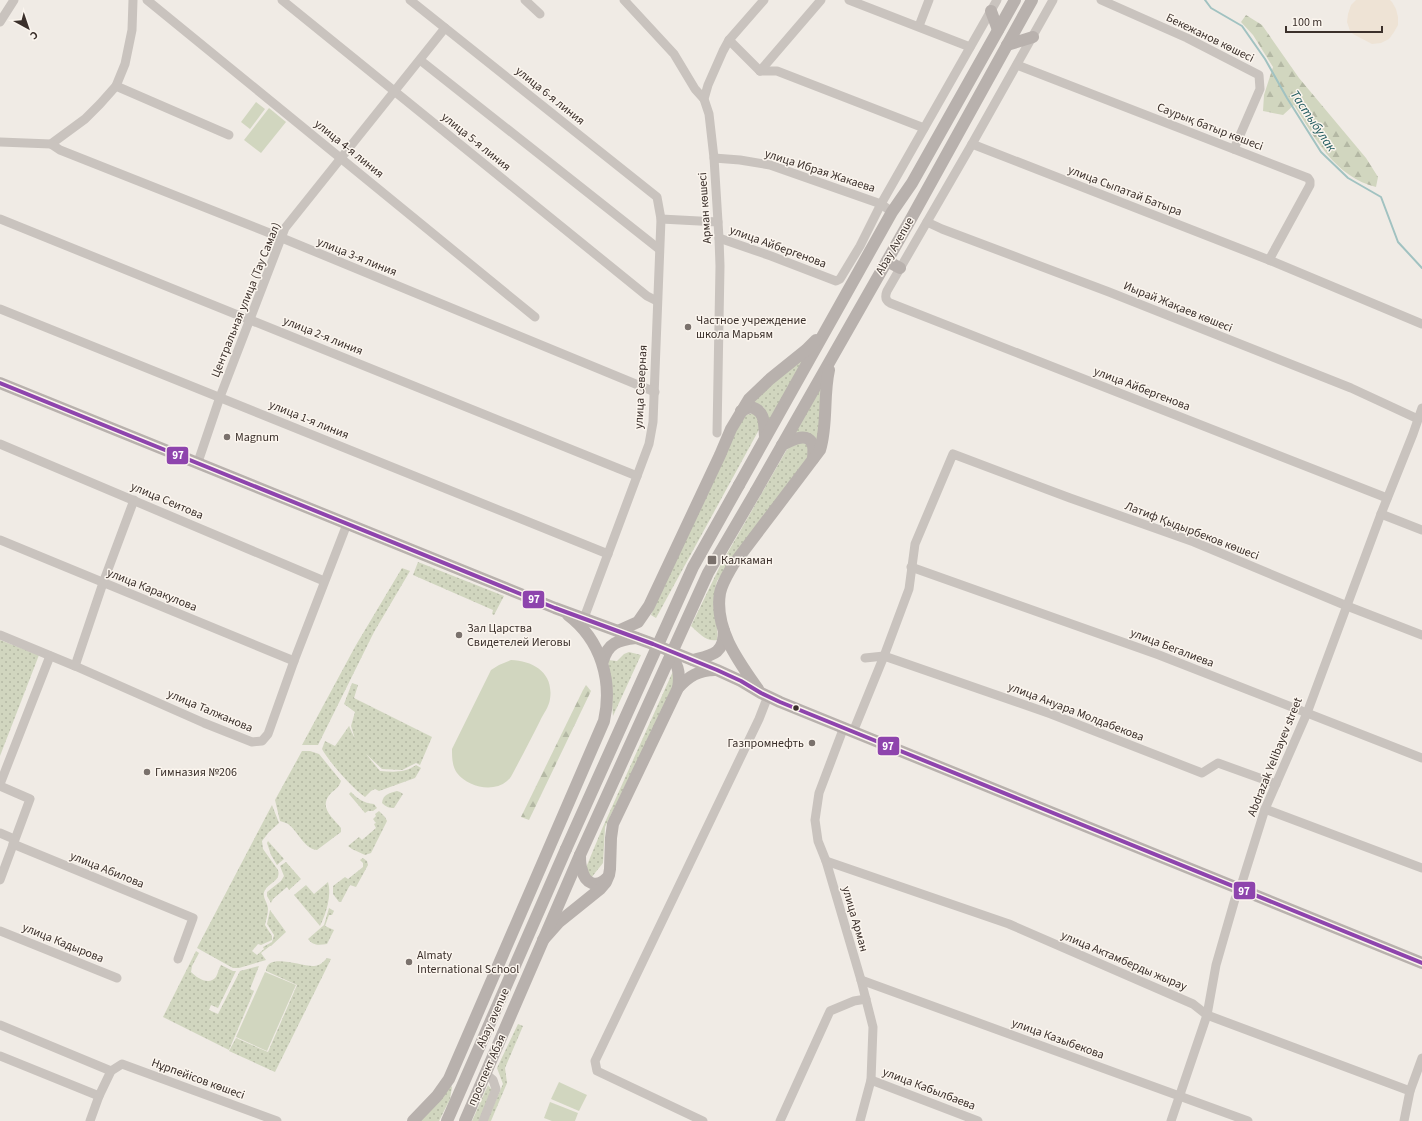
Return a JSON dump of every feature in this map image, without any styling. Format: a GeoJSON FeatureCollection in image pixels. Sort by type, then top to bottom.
{"type":"FeatureCollection","features":[{"type":"Feature","properties":{"kind":"main road","name":"Abay Avenue"},"geometry":{"type":"LineString","coordinates":[[739,485],[764,438],[829,326],[865,249],[880,232],[912,183],[1015,0]]}},
{"type":"Feature","properties":{"kind":"main road","name":"Abay Avenue"},"geometry":{"type":"LineString","coordinates":[[580,855],[708,573],[832,359],[1032,0]]}},
{"type":"Feature","properties":{"kind":"main road"},"geometry":{"type":"LineString","coordinates":[[991,11],[998,30]]}},
{"type":"Feature","properties":{"kind":"main road"},"geometry":{"type":"LineString","coordinates":[[1007,45],[1033,37]]}},
{"type":"Feature","properties":{"kind":"main road"},"geometry":{"type":"LineString","coordinates":[[880,232],[898,242]]}},
{"type":"Feature","properties":{"kind":"main road"},"geometry":{"type":"LineString","coordinates":[[887,261],[900,268]]}},
{"type":"Feature","properties":{"kind":"main road"},"geometry":{"type":"LineString","coordinates":[[653,644],[645,632],[643,623],[649,606],[731,429],[749,399],[757,390],[806,350],[829,326]]}},
{"type":"Feature","properties":{"kind":"main road"},"geometry":{"type":"LineString","coordinates":[[693,660],[710,656],[720,650],[724,640],[724,630],[720,608],[720,594],[723,583],[737,559],[820,450],[825,430],[826,385],[832,359]]}},
{"type":"Feature","properties":{"kind":"main road"},"geometry":{"type":"LineString","coordinates":[[0,383],[562,610],[693,660],[741,681],[764,694],[848,729],[1422,963]]}},
{"type":"Feature","properties":{"kind":"main road"},"geometry":{"type":"LineString","coordinates":[[742,410],[754,408],[763,416],[764,438]]}},
{"type":"Feature","properties":{"kind":"main road"},"geometry":{"type":"LineString","coordinates":[[782,445],[795,438],[804,438],[812,443],[813,459]]}},
{"type":"Feature","properties":{"kind":"main road","name":"Abay avenue"},"geometry":{"type":"LineString","coordinates":[[447,1121],[566,849],[693,567],[739,485]]}},
{"type":"Feature","properties":{"kind":"main road"},"geometry":{"type":"LineString","coordinates":[[618,631],[638,622],[649,606]]}},
{"type":"Feature","properties":{"kind":"main road"},"geometry":{"type":"LineString","coordinates":[[413,1121],[444,1088],[604,721],[607,696],[603,661],[595,644],[584,629],[562,610]]}},
{"type":"Feature","properties":{"kind":"main road"},"geometry":{"type":"LineString","coordinates":[[724,630],[734,655],[764,694]]}},
{"type":"Feature","properties":{"kind":"main road"},"geometry":{"type":"LineString","coordinates":[[603,661],[606,651],[610,646],[622,640],[636,638]]}},
{"type":"Feature","properties":{"kind":"main road"},"geometry":{"type":"LineString","coordinates":[[543,940],[568,914],[600,889],[609,876],[613,824],[678,688],[680,678],[679,671],[675,660],[668,650]]}},
{"type":"Feature","properties":{"kind":"main road"},"geometry":{"type":"LineString","coordinates":[[678,688],[691,675],[708,670],[717,670]]}},
{"type":"Feature","properties":{"kind":"main road"},"geometry":{"type":"LineString","coordinates":[[580,855],[581,869],[588,881],[593,884],[598,884],[609,876]]}},
{"type":"Feature","properties":{"kind":"main road","name":"проспект Абая"},"geometry":{"type":"LineString","coordinates":[[465,1121],[580,855]]}},
{"type":"Feature","properties":{"kind":"street"},"geometry":{"type":"LineString","coordinates":[[0,22],[14,0]]}},
{"type":"Feature","properties":{"kind":"street"},"geometry":{"type":"LineString","coordinates":[[0,142],[51,144],[85,119],[116,86],[130,48],[133,0]]}},
{"type":"Feature","properties":{"kind":"street","name":"улица 4-я линия"},"geometry":{"type":"LineString","coordinates":[[147,0],[535,317]]}},
{"type":"Feature","properties":{"kind":"street","name":"улица 5-я линия"},"geometry":{"type":"LineString","coordinates":[[282,0],[647,296],[657,301]]}},
{"type":"Feature","properties":{"kind":"street","name":"улица 6-я линия"},"geometry":{"type":"LineString","coordinates":[[410,0],[657,197],[661,219]]}},
{"type":"Feature","properties":{"kind":"street"},"geometry":{"type":"LineString","coordinates":[[525,0],[540,14]]}},
{"type":"Feature","properties":{"kind":"street"},"geometry":{"type":"LineString","coordinates":[[624,0],[674,54],[695,89],[704,99]]}},
{"type":"Feature","properties":{"kind":"street"},"geometry":{"type":"LineString","coordinates":[[704,99],[708,84],[729,40],[764,0]]}},
{"type":"Feature","properties":{"kind":"street"},"geometry":{"type":"LineString","coordinates":[[760,71],[821,0]]}},
{"type":"Feature","properties":{"kind":"street"},"geometry":{"type":"LineString","coordinates":[[849,0],[970,47]]}},
{"type":"Feature","properties":{"kind":"street"},"geometry":{"type":"LineString","coordinates":[[919,26],[929,0]]}},
{"type":"Feature","properties":{"kind":"street"},"geometry":{"type":"LineString","coordinates":[[865,249],[881,204],[997,0]]}},
{"type":"Feature","properties":{"kind":"street"},"geometry":{"type":"LineString","coordinates":[[900,268],[1053,0]]}},
{"type":"Feature","properties":{"kind":"street","name":"Бекежанов көшесі"},"geometry":{"type":"LineString","coordinates":[[1101,0],[1187,38],[1259,75],[1260,89],[1234,149]]}},
{"type":"Feature","properties":{"kind":"street","name":"Центральная улица (Тау Самал)"},"geometry":{"type":"LineString","coordinates":[[198,462],[220,397],[286,228],[445,28]]}},
{"type":"Feature","properties":{"kind":"street"},"geometry":{"type":"LineString","coordinates":[[729,40],[760,71],[777,71],[924,128]]}},
{"type":"Feature","properties":{"kind":"street"},"geometry":{"type":"LineString","coordinates":[[420,60],[659,249]]}},
{"type":"Feature","properties":{"kind":"street","name":"Саурық батыр көшесі"},"geometry":{"type":"LineString","coordinates":[[1017,65],[1308,178],[1310,185],[1269,260]]}},
{"type":"Feature","properties":{"kind":"street"},"geometry":{"type":"LineString","coordinates":[[116,86],[230,135]]}},
{"type":"Feature","properties":{"kind":"street","name":"Арман көшесі"},"geometry":{"type":"LineString","coordinates":[[704,99],[709,114],[714,158],[719,238],[717,433]]}},
{"type":"Feature","properties":{"kind":"street","name":"улица 3-я линия"},"geometry":{"type":"LineString","coordinates":[[51,144],[60,150],[282,238],[655,392]]}},
{"type":"Feature","properties":{"kind":"street","name":"улица Сыпатай Батыра"},"geometry":{"type":"LineString","coordinates":[[972,144],[1269,260],[1422,324]]}},
{"type":"Feature","properties":{"kind":"street","name":"улица Ибрая Жакаева"},"geometry":{"type":"LineString","coordinates":[[714,158],[740,160],[770,165],[881,204],[892,212]]}},
{"type":"Feature","properties":{"kind":"street","name":"улица 2-я линия"},"geometry":{"type":"LineString","coordinates":[[0,219],[637,476]]}},
{"type":"Feature","properties":{"kind":"street"},"geometry":{"type":"LineString","coordinates":[[661,219],[718,222]]}},
{"type":"Feature","properties":{"kind":"street","name":"улица Северная"},"geometry":{"type":"LineString","coordinates":[[584,618],[649,444],[653,422],[655,392],[661,219]]}},
{"type":"Feature","properties":{"kind":"street","name":"Иырай Жақаев көшесі"},"geometry":{"type":"LineString","coordinates":[[927,222],[1351,388],[1418,419]]}},
{"type":"Feature","properties":{"kind":"street","name":"улица Айбергенова"},"geometry":{"type":"LineString","coordinates":[[719,238],[836,281],[840,279],[865,249]]}},
{"type":"Feature","properties":{"kind":"street","name":"улица Айбергенова"},"geometry":{"type":"LineString","coordinates":[[900,268],[886,291],[885,296],[889,302],[1387,498]]}},
{"type":"Feature","properties":{"kind":"street","name":"улица 1-я линия"},"geometry":{"type":"LineString","coordinates":[[0,309],[608,554]]}},
{"type":"Feature","properties":{"kind":"street","name":"Abdrazak Yelibayev street"},"geometry":{"type":"LineString","coordinates":[[1171,1121],[1207,1015],[1216,965],[1235,899],[1240,889],[1266,810],[1307,713],[1387,498],[1418,435],[1418,419],[1422,408]]}},
{"type":"Feature","properties":{"kind":"street","name":"улица Сеитова"},"geometry":{"type":"LineString","coordinates":[[0,444],[324,581]]}},
{"type":"Feature","properties":{"kind":"street","name":"улица Арман"},"geometry":{"type":"LineString","coordinates":[[860,1121],[871,1080],[873,1027],[861,980],[826,861],[818,841],[815,820],[819,793],[848,729],[884,656],[909,589],[914,544],[953,454]]}},
{"type":"Feature","properties":{"kind":"street","name":"Латиф Қыдырбеков көшесі"},"geometry":{"type":"LineString","coordinates":[[953,454],[1070,498],[1194,542],[1347,606],[1422,635]]}},
{"type":"Feature","properties":{"kind":"street"},"geometry":{"type":"LineString","coordinates":[[75,666],[103,583],[134,500]]}},
{"type":"Feature","properties":{"kind":"street"},"geometry":{"type":"LineString","coordinates":[[1381,514],[1422,530]]}},
{"type":"Feature","properties":{"kind":"street","name":"улица Талжанова"},"geometry":{"type":"LineString","coordinates":[[0,635],[75,666],[204,723],[252,742],[262,741],[268,734],[324,581],[347,524]]}},
{"type":"Feature","properties":{"kind":"street","name":"улица Каракулова"},"geometry":{"type":"LineString","coordinates":[[0,540],[294,661]]}},
{"type":"Feature","properties":{"kind":"street","name":"улица Бегалиева"},"geometry":{"type":"LineString","coordinates":[[911,567],[1159,655],[1422,758]]}},
{"type":"Feature","properties":{"kind":"street"},"geometry":{"type":"LineString","coordinates":[[0,880],[30,799],[0,785],[50,656]]}},
{"type":"Feature","properties":{"kind":"street","name":"улица Ануара Молдабекова"},"geometry":{"type":"LineString","coordinates":[[865,658],[884,656],[1051,714],[1202,773],[1218,763],[1276,784]]}},
{"type":"Feature","properties":{"kind":"street"},"geometry":{"type":"LineString","coordinates":[[703,1121],[597,1071],[595,1061],[759,719],[764,694]]}},
{"type":"Feature","properties":{"kind":"street"},"geometry":{"type":"LineString","coordinates":[[1266,810],[1422,868]]}},
{"type":"Feature","properties":{"kind":"street","name":"улица Абилова"},"geometry":{"type":"LineString","coordinates":[[0,833],[14,841],[193,918],[178,959]]}},
{"type":"Feature","properties":{"kind":"street","name":"улица Актамберды жырау"},"geometry":{"type":"LineString","coordinates":[[826,861],[1009,924],[1193,1004],[1207,1015],[1410,1091]]}},
{"type":"Feature","properties":{"kind":"street","name":"улица Кадырова"},"geometry":{"type":"LineString","coordinates":[[0,931],[118,978]]}},
{"type":"Feature","properties":{"kind":"street","name":"улица Казыбекова"},"geometry":{"type":"LineString","coordinates":[[861,980],[1248,1121]]}},
{"type":"Feature","properties":{"kind":"street"},"geometry":{"type":"LineString","coordinates":[[780,1121],[830,1012],[854,1001],[866,999]]}},
{"type":"Feature","properties":{"kind":"street"},"geometry":{"type":"LineString","coordinates":[[0,1025],[112,1071],[99,1096],[90,1121]]}},
{"type":"Feature","properties":{"kind":"street"},"geometry":{"type":"LineString","coordinates":[[0,1056],[99,1096]]}},
{"type":"Feature","properties":{"kind":"street"},"geometry":{"type":"LineString","coordinates":[[1404,1121],[1410,1091],[1418,1076],[1422,1058]]}},
{"type":"Feature","properties":{"kind":"street","name":"Нұрпейісов көшесі"},"geometry":{"type":"LineString","coordinates":[[112,1071],[122,1064],[277,1121]]}},
{"type":"Feature","properties":{"kind":"street"},"geometry":{"type":"LineString","coordinates":[[483,1121],[496,1089],[493,1080],[486,1074]]}},
{"type":"Feature","properties":{"kind":"street","name":"улица Кабылбаева"},"geometry":{"type":"LineString","coordinates":[[871,1080],[978,1121]]}},
{"type":"Feature","properties":{"kind":"green space"},"geometry":{"type":"Polygon","coordinates":[[[1246,15],[1262,25],[1299,78],[1366,158],[1378,177],[1376,187],[1349,175],[1328,155],[1318,143],[1294,105],[1283,115],[1263,111],[1264,95],[1273,67],[1253,35],[1241,22],[1246,15]]]}},
{"type":"Feature","properties":{"kind":"green space"},"geometry":{"type":"Polygon","coordinates":[[[256,102],[265,109],[250,129],[241,122],[256,102]]]}},
{"type":"Feature","properties":{"kind":"green space"},"geometry":{"type":"Polygon","coordinates":[[[269,108],[286,122],[261,153],[244,140],[269,108]]]}},
{"type":"Feature","properties":{"kind":"green space"},"geometry":{"type":"Polygon","coordinates":[[[805,357],[769,422],[768,415],[763,407],[754,403],[755,397],[805,357]]]}},
{"type":"Feature","properties":{"kind":"green space"},"geometry":{"type":"Polygon","coordinates":[[[821,385],[819,444],[814,437],[804,432],[791,435],[821,385]]]}},
{"type":"Feature","properties":{"kind":"green space"},"geometry":{"type":"Polygon","coordinates":[[[753,413],[757,414],[761,426],[656,618],[651,615],[655,604],[743,416],[753,413]]]}},
{"type":"Feature","properties":{"kind":"green space"},"geometry":{"type":"Polygon","coordinates":[[[798,441],[808,445],[808,457],[717,581],[714,595],[714,613],[717,628],[717,640],[709,640],[691,626],[720,566],[786,451],[792,444],[798,441]]]}},
{"type":"Feature","properties":{"kind":"green space"},"geometry":{"type":"Polygon","coordinates":[[[418,562],[504,596],[494,615],[492,614],[493,610],[413,575],[418,562]]]}},
{"type":"Feature","properties":{"kind":"green space"},"geometry":{"type":"Polygon","coordinates":[[[402,568],[410,571],[374,632],[318,745],[302,745],[356,645],[402,568]]]}},
{"type":"Feature","properties":{"kind":"green space"},"geometry":{"type":"Polygon","coordinates":[[[0,640],[39,655],[0,756],[0,640]]]}},
{"type":"Feature","properties":{"kind":"green space"},"geometry":{"type":"Polygon","coordinates":[[[629,652],[641,655],[613,716],[608,660],[617,661],[624,654],[629,652]]]}},
{"type":"Feature","properties":{"kind":"green space"},"geometry":{"type":"Polygon","coordinates":[[[511,660],[527,663],[541,670],[549,682],[550,699],[547,708],[510,778],[501,785],[495,787],[481,787],[467,782],[457,773],[453,764],[452,749],[491,670],[511,660]]]}},
{"type":"Feature","properties":{"kind":"green space"},"geometry":{"type":"Polygon","coordinates":[[[674,669],[674,686],[605,827],[603,863],[591,878],[585,870],[674,669]]]}},
{"type":"Feature","properties":{"kind":"green space"},"geometry":{"type":"Polygon","coordinates":[[[352,683],[358,685],[354,698],[432,737],[420,765],[416,763],[402,770],[382,769],[366,754],[380,771],[403,771],[416,765],[421,768],[415,778],[379,791],[375,789],[365,797],[342,775],[322,749],[325,741],[335,746],[349,726],[355,739],[351,726],[355,712],[344,704],[352,683]]]}},
{"type":"Feature","properties":{"kind":"green space"},"geometry":{"type":"Polygon","coordinates":[[[586,685],[591,691],[529,820],[521,817],[583,690],[586,685]]]}},
{"type":"Feature","properties":{"kind":"green space"},"geometry":{"type":"Polygon","coordinates":[[[302,751],[310,751],[319,754],[341,781],[336,789],[327,798],[326,807],[330,816],[341,828],[341,832],[317,850],[308,846],[294,829],[286,823],[280,821],[275,800],[302,751]]]}},
{"type":"Feature","properties":{"kind":"green space"},"geometry":{"type":"Polygon","coordinates":[[[397,791],[403,794],[394,808],[388,807],[382,803],[385,796],[389,793],[397,791]]]}},
{"type":"Feature","properties":{"kind":"green space"},"geometry":{"type":"Polygon","coordinates":[[[351,792],[361,800],[374,804],[377,808],[373,811],[368,811],[365,813],[349,794],[351,792]]]}},
{"type":"Feature","properties":{"kind":"green space"},"geometry":{"type":"Polygon","coordinates":[[[272,805],[279,823],[262,841],[263,849],[278,870],[279,874],[277,879],[267,887],[264,893],[268,909],[265,925],[272,936],[272,940],[261,945],[258,944],[252,951],[257,955],[264,949],[263,947],[272,942],[274,935],[267,924],[270,910],[286,932],[261,953],[266,960],[239,968],[233,968],[197,948],[272,805]]]}},
{"type":"Feature","properties":{"kind":"green space"},"geometry":{"type":"Polygon","coordinates":[[[379,811],[387,821],[371,853],[365,855],[348,846],[359,837],[362,840],[376,828],[374,824],[376,823],[373,819],[376,816],[375,814],[379,811]]]}},
{"type":"Feature","properties":{"kind":"green space"},"geometry":{"type":"Polygon","coordinates":[[[268,841],[284,859],[277,865],[271,855],[267,843],[268,841]]]}},
{"type":"Feature","properties":{"kind":"green space"},"geometry":{"type":"Polygon","coordinates":[[[363,858],[367,861],[368,865],[356,887],[350,885],[341,902],[339,902],[333,894],[333,886],[345,877],[348,879],[363,867],[363,863],[360,860],[363,858]]]}},
{"type":"Feature","properties":{"kind":"green space"},"geometry":{"type":"Polygon","coordinates":[[[286,862],[301,879],[289,890],[287,887],[273,899],[271,903],[267,896],[267,892],[281,881],[284,876],[280,866],[286,862]]]}},
{"type":"Feature","properties":{"kind":"green space"},"geometry":{"type":"Polygon","coordinates":[[[328,882],[328,904],[320,926],[294,895],[306,885],[314,894],[328,882]]]}},
{"type":"Feature","properties":{"kind":"green space"},"geometry":{"type":"Polygon","coordinates":[[[329,908],[334,911],[332,915],[329,915],[325,926],[334,930],[327,944],[314,944],[308,939],[324,925],[329,908]]]}},
{"type":"Feature","properties":{"kind":"green space"},"geometry":{"type":"Polygon","coordinates":[[[196,951],[199,953],[192,966],[191,972],[200,979],[207,981],[213,980],[216,977],[221,965],[236,971],[218,1008],[211,1005],[209,1010],[218,1014],[240,971],[259,966],[250,989],[254,991],[229,1050],[163,1017],[196,951]]]}},
{"type":"Feature","properties":{"kind":"green space"},"geometry":{"type":"Polygon","coordinates":[[[327,958],[331,959],[275,1072],[229,1051],[236,1038],[268,1052],[297,985],[266,971],[268,965],[272,962],[278,961],[316,966],[321,964],[327,958]]]}},
{"type":"Feature","properties":{"kind":"green space"},"geometry":{"type":"Polygon","coordinates":[[[265,972],[296,985],[267,1051],[236,1037],[265,972]]]}},
{"type":"Feature","properties":{"kind":"green space"},"geometry":{"type":"Polygon","coordinates":[[[518,1024],[523,1026],[505,1068],[507,1083],[491,1121],[487,1121],[503,1084],[497,1068],[518,1024]]]}},
{"type":"Feature","properties":{"kind":"green space"},"geometry":{"type":"Polygon","coordinates":[[[559,1082],[587,1095],[579,1111],[551,1099],[559,1082]]]}},
{"type":"Feature","properties":{"kind":"green space"},"geometry":{"type":"Polygon","coordinates":[[[450,1085],[452,1087],[450,1099],[439,1121],[419,1121],[450,1085]]]}},
{"type":"Feature","properties":{"kind":"green space"},"geometry":{"type":"Polygon","coordinates":[[[488,1085],[492,1090],[479,1121],[472,1121],[488,1085]]]}},
{"type":"Feature","properties":{"kind":"green space"},"geometry":{"type":"Polygon","coordinates":[[[550,1102],[578,1113],[575,1121],[552,1121],[544,1118],[550,1102]]]}},
{"type":"Feature","properties":{"kind":"shaded area"},"geometry":{"type":"Polygon","coordinates":[[[1356,0],[1390,0],[1392,2],[1396,9],[1398,25],[1389,39],[1381,43],[1372,44],[1350,31],[1347,22],[1348,14],[1351,5],[1356,0]]]}},
{"type":"Feature","properties":{"kind":"waterway","name":"Тастыбулак"},"geometry":{"type":"LineString","coordinates":[[1205,0],[1211,8],[1242,26],[1265,59],[1287,98],[1321,152],[1348,178],[1381,197],[1398,242],[1422,268]]}},
{"type":"Feature","properties":{"kind":"transit line","name":"97"},"geometry":{"type":"LineString","coordinates":[[0,383],[555,608],[653,644],[717,670],[780,702],[1422,963]]}},
{"type":"Feature","properties":{"kind":"place","name":"Частное учреждение школа Марьям"},"geometry":{"type":"Point","coordinates":[688,327]}},
{"type":"Feature","properties":{"kind":"place","name":"Magnum"},"geometry":{"type":"Point","coordinates":[227,437]}},
{"type":"Feature","properties":{"kind":"place","name":"Калкаман"},"geometry":{"type":"Point","coordinates":[712,560]}},
{"type":"Feature","properties":{"kind":"place","name":"Зал Царства Свидетелей Иеговы"},"geometry":{"type":"Point","coordinates":[459,635]}},
{"type":"Feature","properties":{"kind":"place","name":"Газпромнефть"},"geometry":{"type":"Point","coordinates":[812,743]}},
{"type":"Feature","properties":{"kind":"place","name":"Гимназия №206"},"geometry":{"type":"Point","coordinates":[147,772]}},
{"type":"Feature","properties":{"kind":"place","name":"Almaty International School"},"geometry":{"type":"Point","coordinates":[409,962]}}]}
